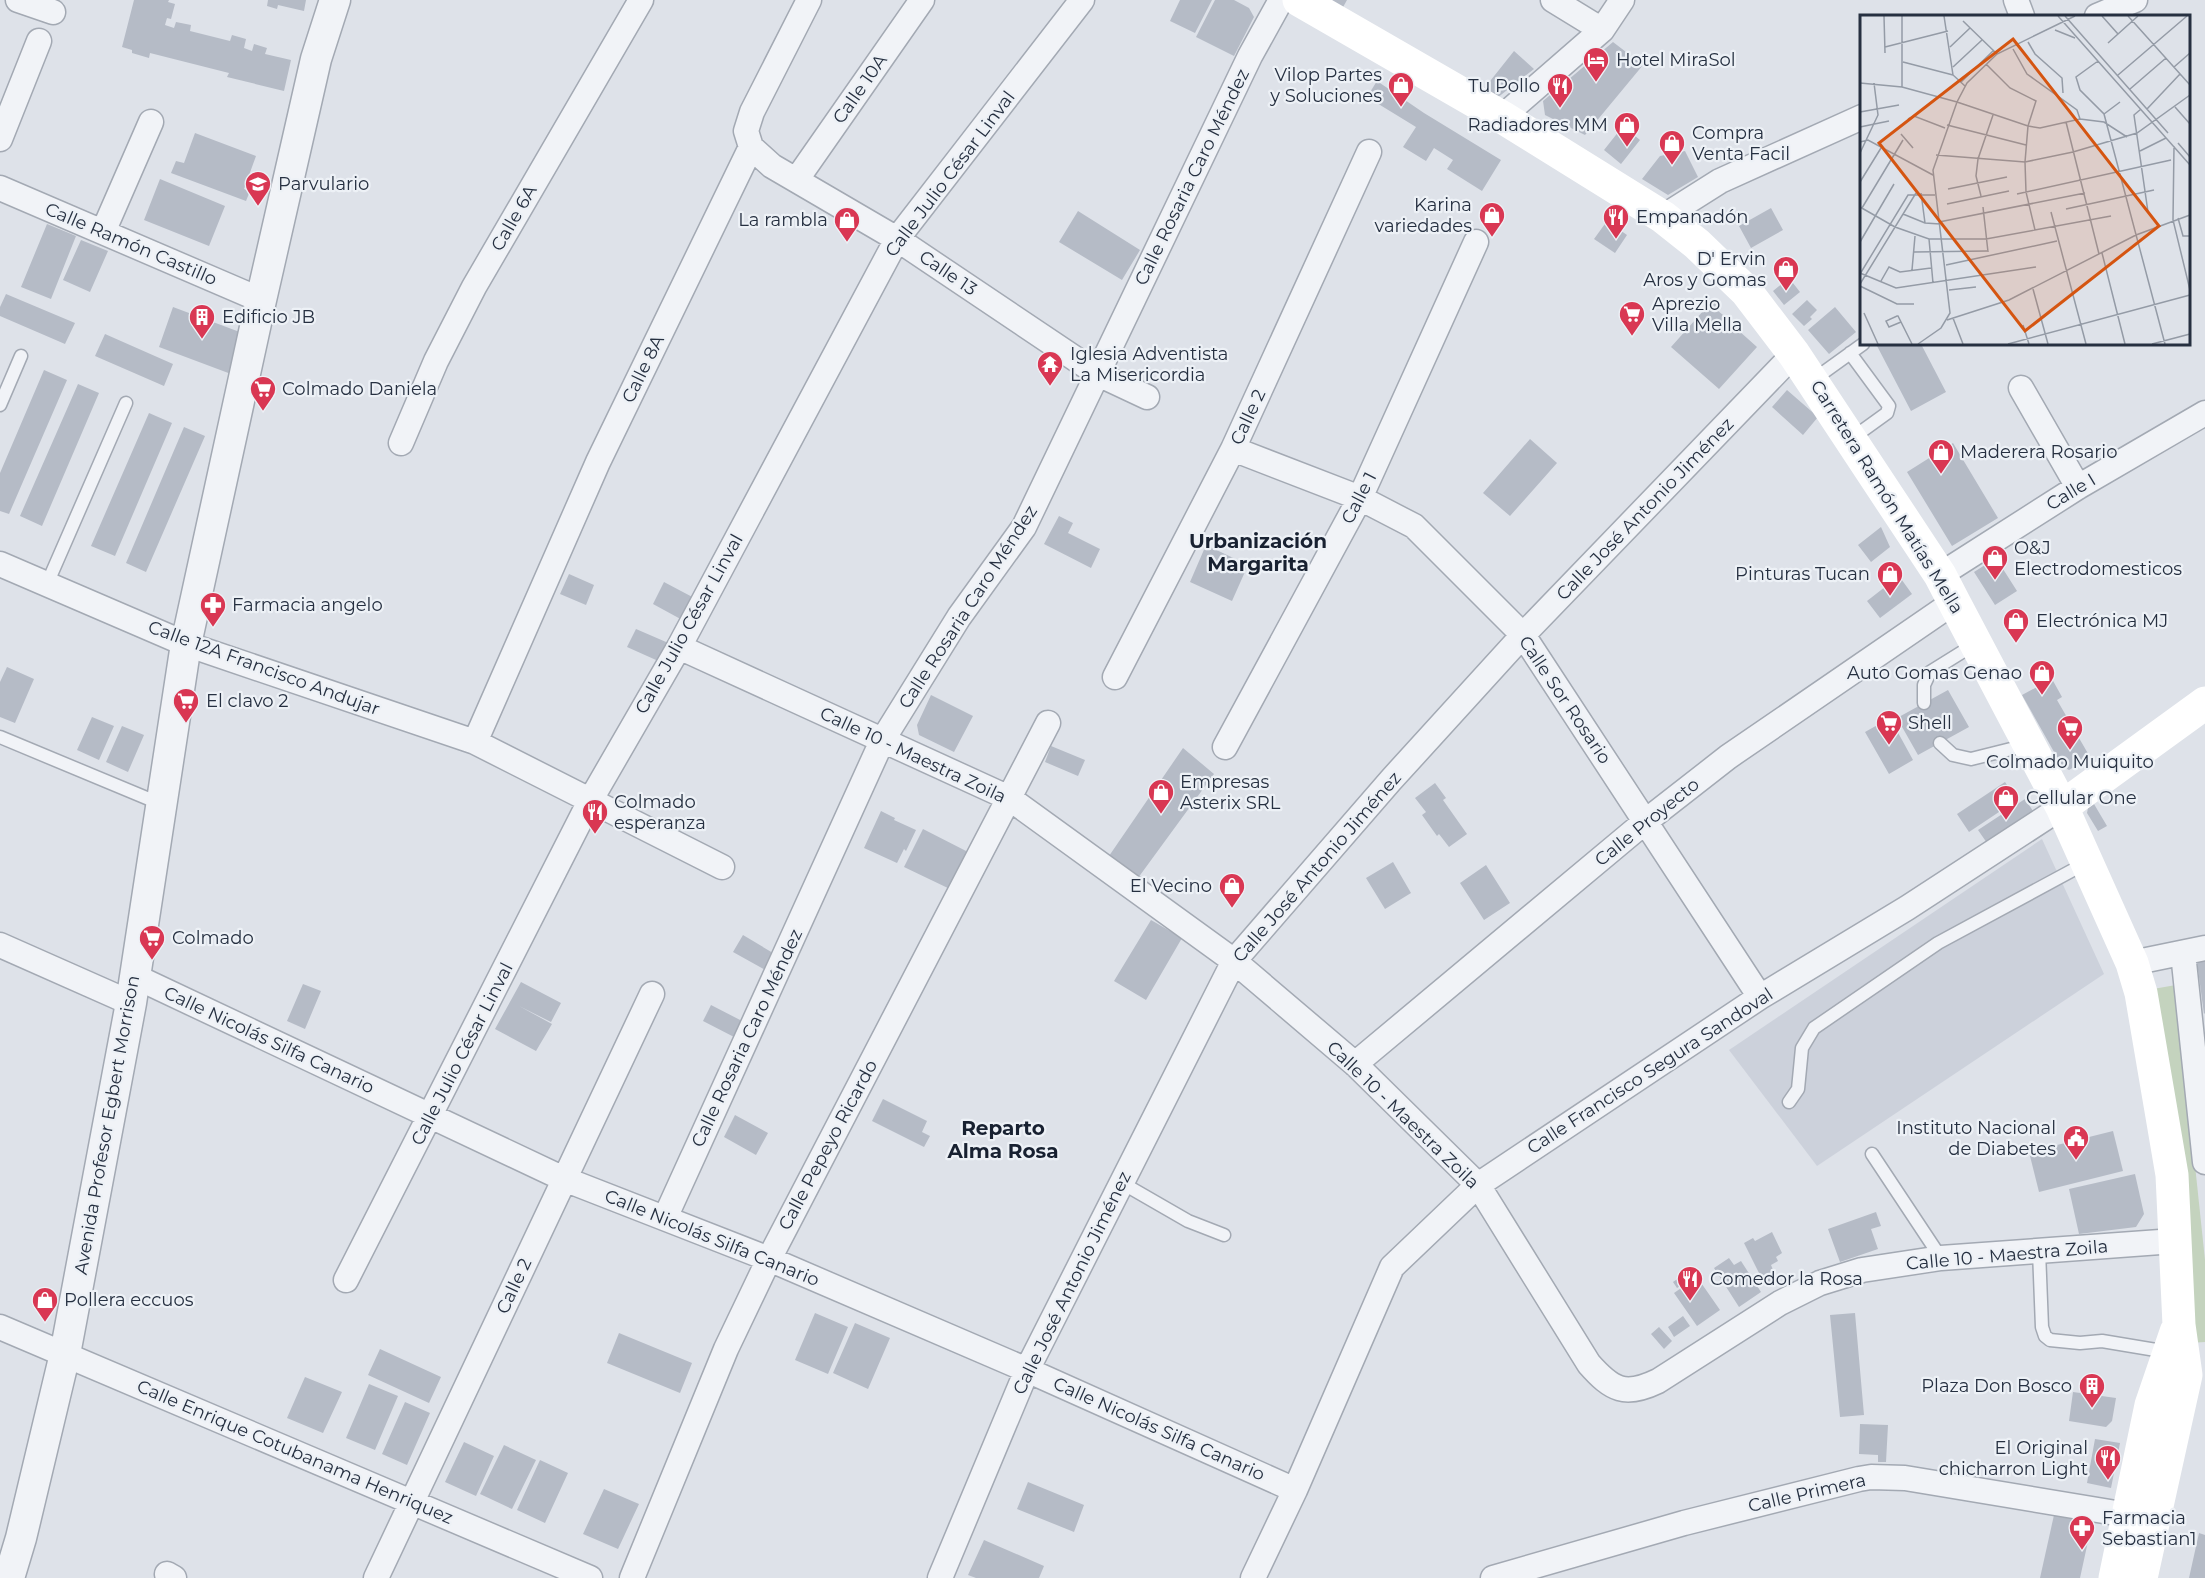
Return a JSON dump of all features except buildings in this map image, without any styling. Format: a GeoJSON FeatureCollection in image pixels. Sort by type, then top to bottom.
{"type":"FeatureCollection","features":[{"type":"Feature","properties":{"kind":"main road","name":"Carretera Ramón Matías Mella"},"geometry":{"type":"LineString","coordinates":[[1299,0],[1502,117],[1663,217],[1697,244],[1746,291],[1813,380],[1947,588],[2062,807],[2132,963],[2141,993],[2172,1174],[2174,1241],[2188,1356],[2141,1578]]}},
{"type":"Feature","properties":{"kind":"main road","name":"Calle Francisco Segura Sandoval"},"geometry":{"type":"LineString","coordinates":[[2062,807],[2205,703]]}},
{"type":"Feature","properties":{"kind":"main road","name":"Carretera Ramón Matías Mella"},"geometry":{"type":"LineString","coordinates":[[2115,1578],[2151,1406],[2188,1356]]}},
{"type":"Feature","properties":{"kind":"street"},"geometry":{"type":"LineString","coordinates":[[18,0],[53,12]]}},
{"type":"Feature","properties":{"kind":"street","name":"Avenida Profesor Egbert Morrison"},"geometry":{"type":"LineString","coordinates":[[9,1578],[21,1538],[65,1354],[132,990],[186,644],[316,59],[335,0]]}},
{"type":"Feature","properties":{"kind":"street","name":"Calle 6A"},"geometry":{"type":"LineString","coordinates":[[401,443],[436,361],[474,286],[641,0]]}},
{"type":"Feature","properties":{"kind":"street","name":"Calle 8A"},"geometry":{"type":"LineString","coordinates":[[475,742],[598,462],[751,147],[746,130],[752,112],[809,0]]}},
{"type":"Feature","properties":{"kind":"street","name":"Calle 10A"},"geometry":{"type":"LineString","coordinates":[[797,179],[922,0]]}},
{"type":"Feature","properties":{"kind":"street","name":"Calle Julio César Linval"},"geometry":{"type":"LineString","coordinates":[[346,1280],[590,801],[679,647],[897,239],[1082,0]]}},
{"type":"Feature","properties":{"kind":"street","name":"Calle Rosaria Caro Méndez"},"geometry":{"type":"LineString","coordinates":[[664,1218],[882,741],[958,617],[1024,527],[1250,56],[1281,0]]}},
{"type":"Feature","properties":{"kind":"street"},"geometry":{"type":"LineString","coordinates":[[1553,0],[1602,30]]}},
{"type":"Feature","properties":{"kind":"street"},"geometry":{"type":"LineString","coordinates":[[1502,117],[1602,30],[1622,0]]}},
{"type":"Feature","properties":{"kind":"street"},"geometry":{"type":"LineString","coordinates":[[2016,0],[2022,15]]}},
{"type":"Feature","properties":{"kind":"street"},"geometry":{"type":"LineString","coordinates":[[2099,15],[2135,0]]}},
{"type":"Feature","properties":{"kind":"street"},"geometry":{"type":"LineString","coordinates":[[0,139],[39,41]]}},
{"type":"Feature","properties":{"kind":"street"},"geometry":{"type":"LineString","coordinates":[[1663,217],[1720,181],[1860,118]]}},
{"type":"Feature","properties":{"kind":"street"},"geometry":{"type":"LineString","coordinates":[[103,232],[150,122]]}},
{"type":"Feature","properties":{"kind":"street","name":"Calle 13"},"geometry":{"type":"LineString","coordinates":[[751,147],[772,166],[897,239],[1098,374],[1147,397]]}},
{"type":"Feature","properties":{"kind":"street","name":"Calle 2"},"geometry":{"type":"LineString","coordinates":[[1115,677],[1233,449],[1368,152]]}},
{"type":"Feature","properties":{"kind":"street","name":"Calle Ramón Castillo"},"geometry":{"type":"LineString","coordinates":[[0,188],[261,300]]}},
{"type":"Feature","properties":{"kind":"street","name":"Calle 1"},"geometry":{"type":"LineString","coordinates":[[1225,747],[1360,498],[1476,242]]}},
{"type":"Feature","properties":{"kind":"street","name":"Calle José Antonio Jiménez"},"geometry":{"type":"LineString","coordinates":[[940,1578],[1027,1370],[1234,961],[1391,780],[1523,635],[1794,354]]}},
{"type":"Feature","properties":{"kind":"street"},"geometry":{"type":"LineString","coordinates":[[2021,388],[2078,487]]}},
{"type":"Feature","properties":{"kind":"street","name":"Calle I"},"geometry":{"type":"LineString","coordinates":[[1947,588],[2078,487],[2205,413]]}},
{"type":"Feature","properties":{"kind":"street","name":"Calle Sor Rosario"},"geometry":{"type":"LineString","coordinates":[[1233,449],[1360,498],[1414,526],[1523,635],[1761,997]]}},
{"type":"Feature","properties":{"kind":"street","name":"Calle 12A Francisco Andujar"},"geometry":{"type":"LineString","coordinates":[[0,564],[186,644],[475,742],[722,867]]}},
{"type":"Feature","properties":{"kind":"street","name":"Calle Proyecto"},"geometry":{"type":"LineString","coordinates":[[1355,1064],[1646,821],[1947,588]]}},
{"type":"Feature","properties":{"kind":"street","name":"Calle 10 - Maestra Zoila"},"geometry":{"type":"LineString","coordinates":[[679,647],[1009,798],[1234,961],[1355,1064],[1478,1185],[1589,1364],[1600,1378],[1614,1388],[1629,1391],[1644,1388],[1780,1303],[1820,1283],[1862,1270],[1941,1258],[2174,1241]]}},
{"type":"Feature","properties":{"kind":"street","name":"Calle Pepeyo Ricardo"},"geometry":{"type":"LineString","coordinates":[[632,1578],[726,1349],[769,1259],[1048,723]]}},
{"type":"Feature","properties":{"kind":"street","name":"Calle Francisco Segura Sandoval"},"geometry":{"type":"LineString","coordinates":[[1253,1578],[1295,1490],[1392,1267],[1478,1185],[1761,997],[1907,908],[2062,807]]}},
{"type":"Feature","properties":{"kind":"street","name":"Calle Nicolás Silfa Canario"},"geometry":{"type":"LineString","coordinates":[[0,945],[132,990],[431,1117],[564,1179],[769,1259],[1027,1370],[1295,1490]]}},
{"type":"Feature","properties":{"kind":"street"},"geometry":{"type":"LineString","coordinates":[[2132,963],[2194,950],[2205,1162]]}},
{"type":"Feature","properties":{"kind":"street","name":"Calle 2"},"geometry":{"type":"LineString","coordinates":[[376,1578],[652,994]]}},
{"type":"Feature","properties":{"kind":"street","name":"Calle Enrique Cotubanama Henriquez"},"geometry":{"type":"LineString","coordinates":[[0,1327],[590,1578]]}},
{"type":"Feature","properties":{"kind":"street","name":"Calle Primera"},"geometry":{"type":"LineString","coordinates":[[1502,1577],[1684,1522],[1871,1477],[1905,1478],[2128,1515]]}},
{"type":"Feature","properties":{"kind":"lane"},"geometry":{"type":"LineString","coordinates":[[1813,380],[1862,345]]}},
{"type":"Feature","properties":{"kind":"lane"},"geometry":{"type":"LineString","coordinates":[[1850,353],[1889,406],[1887,413],[1850,439]]}},
{"type":"Feature","properties":{"kind":"lane"},"geometry":{"type":"LineString","coordinates":[[0,405],[21,356]]}},
{"type":"Feature","properties":{"kind":"lane"},"geometry":{"type":"LineString","coordinates":[[47,584],[126,402]]}},
{"type":"Feature","properties":{"kind":"lane"},"geometry":{"type":"LineString","coordinates":[[1924,703],[1924,685],[1930,672],[1976,643]]}},
{"type":"Feature","properties":{"kind":"lane"},"geometry":{"type":"LineString","coordinates":[[0,737],[161,804]]}},
{"type":"Feature","properties":{"kind":"lane"},"geometry":{"type":"LineString","coordinates":[[1940,742],[1953,755],[1971,759],[2030,744]]}},
{"type":"Feature","properties":{"kind":"lane"},"geometry":{"type":"LineString","coordinates":[[1789,1102],[1798,1089],[1802,1048],[1814,1028],[1938,943],[2087,863]]}},
{"type":"Feature","properties":{"kind":"lane"},"geometry":{"type":"LineString","coordinates":[[1872,1154],[1941,1258]]}},
{"type":"Feature","properties":{"kind":"lane"},"geometry":{"type":"LineString","coordinates":[[1122,1183],[1188,1221],[1224,1234]]}},
{"type":"Feature","properties":{"kind":"lane"},"geometry":{"type":"LineString","coordinates":[[2039,1251],[2042,1327],[2045,1336],[2050,1340],[2080,1343],[2102,1341],[2188,1356]]}},
{"type":"Feature","properties":{"kind":"shaded area"},"geometry":{"type":"Polygon","coordinates":[[[2042,839],[2104,974],[1817,1166],[1729,1050],[2042,839]]]}},
{"type":"Feature","properties":{"kind":"green space"},"geometry":{"type":"Polygon","coordinates":[[[2176,985],[2205,1260],[2205,1342],[2189,1343],[2153,989],[2176,985]]]}},
{"type":"Feature","properties":{"kind":"place","name":"Hotel MiraSol"},"geometry":{"type":"Point","coordinates":[1596,83]}},
{"type":"Feature","properties":{"kind":"place","name":"Vilop Partes y Soluciones"},"geometry":{"type":"Point","coordinates":[1401,108]}},
{"type":"Feature","properties":{"kind":"place","name":"Tu Pollo"},"geometry":{"type":"Point","coordinates":[1560,109]}},
{"type":"Feature","properties":{"kind":"place","name":"Radiadores MM"},"geometry":{"type":"Point","coordinates":[1627,148]}},
{"type":"Feature","properties":{"kind":"place","name":"Compra Venta Facil"},"geometry":{"type":"Point","coordinates":[1672,166]}},
{"type":"Feature","properties":{"kind":"place","name":"Parvulario"},"geometry":{"type":"Point","coordinates":[258,207]}},
{"type":"Feature","properties":{"kind":"place","name":"Karina variedades"},"geometry":{"type":"Point","coordinates":[1492,238]}},
{"type":"Feature","properties":{"kind":"place","name":"Empanadón"},"geometry":{"type":"Point","coordinates":[1616,240]}},
{"type":"Feature","properties":{"kind":"place","name":"La rambla"},"geometry":{"type":"Point","coordinates":[847,243]}},
{"type":"Feature","properties":{"kind":"place","name":"D' Ervin Aros y Gomas"},"geometry":{"type":"Point","coordinates":[1786,292]}},
{"type":"Feature","properties":{"kind":"place","name":"Aprezio Villa Mella"},"geometry":{"type":"Point","coordinates":[1632,337]}},
{"type":"Feature","properties":{"kind":"place","name":"Edificio JB"},"geometry":{"type":"Point","coordinates":[202,340]}},
{"type":"Feature","properties":{"kind":"place","name":"Iglesia Adventista La Misericordia"},"geometry":{"type":"Point","coordinates":[1050,387]}},
{"type":"Feature","properties":{"kind":"place","name":"Colmado Daniela"},"geometry":{"type":"Point","coordinates":[263,412]}},
{"type":"Feature","properties":{"kind":"place","name":"Maderera Rosario"},"geometry":{"type":"Point","coordinates":[1941,475]}},
{"type":"Feature","properties":{"kind":"place","name":"O&J Electrodomesticos"},"geometry":{"type":"Point","coordinates":[1995,581]}},
{"type":"Feature","properties":{"kind":"place","name":"Pinturas Tucan"},"geometry":{"type":"Point","coordinates":[1890,597]}},
{"type":"Feature","properties":{"kind":"place","name":"Farmacia angelo"},"geometry":{"type":"Point","coordinates":[213,628]}},
{"type":"Feature","properties":{"kind":"place","name":"Electrónica MJ"},"geometry":{"type":"Point","coordinates":[2016,644]}},
{"type":"Feature","properties":{"kind":"place","name":"Auto Gomas Genao"},"geometry":{"type":"Point","coordinates":[2042,696]}},
{"type":"Feature","properties":{"kind":"place","name":"El clavo 2"},"geometry":{"type":"Point","coordinates":[186,724]}},
{"type":"Feature","properties":{"kind":"place","name":"Shell"},"geometry":{"type":"Point","coordinates":[1889,746]}},
{"type":"Feature","properties":{"kind":"place","name":"Colmado Muiquito"},"geometry":{"type":"Point","coordinates":[2070,751]}},
{"type":"Feature","properties":{"kind":"place","name":"Empresas Asterix SRL"},"geometry":{"type":"Point","coordinates":[1161,815]}},
{"type":"Feature","properties":{"kind":"place","name":"Cellular One"},"geometry":{"type":"Point","coordinates":[2006,821]}},
{"type":"Feature","properties":{"kind":"place","name":"Colmado esperanza"},"geometry":{"type":"Point","coordinates":[595,835]}},
{"type":"Feature","properties":{"kind":"place","name":"El Vecino"},"geometry":{"type":"Point","coordinates":[1232,909]}},
{"type":"Feature","properties":{"kind":"place","name":"Colmado"},"geometry":{"type":"Point","coordinates":[152,961]}},
{"type":"Feature","properties":{"kind":"place","name":"Instituto Nacional de Diabetes"},"geometry":{"type":"Point","coordinates":[2076,1161]}},
{"type":"Feature","properties":{"kind":"place","name":"Comedor la Rosa"},"geometry":{"type":"Point","coordinates":[1690,1302]}},
{"type":"Feature","properties":{"kind":"place","name":"Pollera eccuos"},"geometry":{"type":"Point","coordinates":[45,1323]}},
{"type":"Feature","properties":{"kind":"place","name":"Plaza Don Bosco"},"geometry":{"type":"Point","coordinates":[2092,1409]}},
{"type":"Feature","properties":{"kind":"place","name":"El Original chicharron Light"},"geometry":{"type":"Point","coordinates":[2108,1481]}},
{"type":"Feature","properties":{"kind":"place","name":"Farmacia Sebastian1"},"geometry":{"type":"Point","coordinates":[2082,1551]}},
{"type":"Feature","properties":{"kind":"district","name":"Urbanización Margarita"},"geometry":{"type":"Point","coordinates":[1258,552]}},
{"type":"Feature","properties":{"kind":"district","name":"Reparto Alma Rosa"},"geometry":{"type":"Point","coordinates":[1003,1140]}}]}
